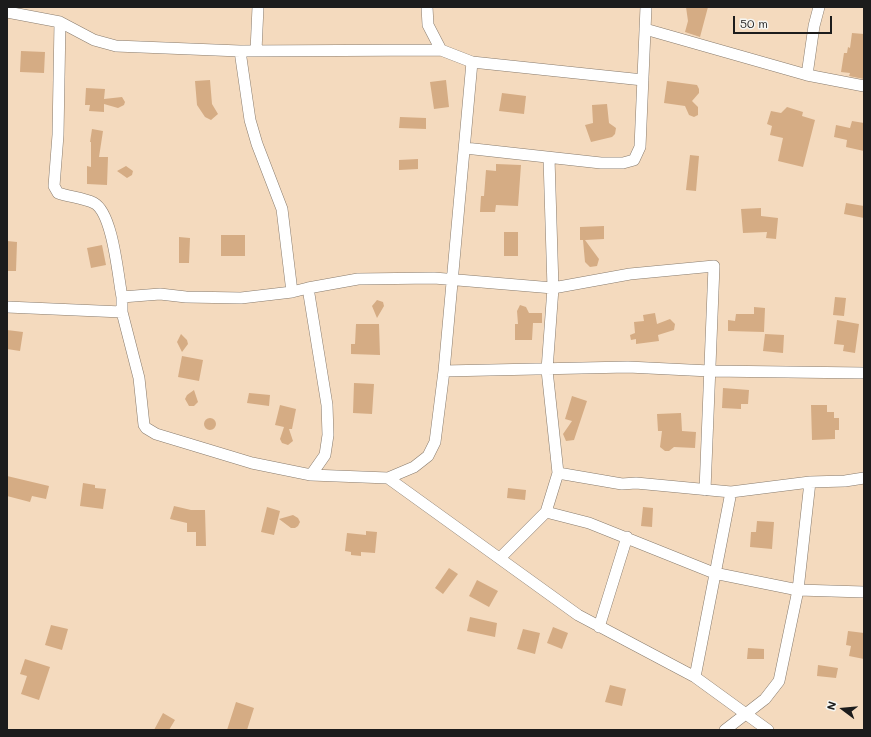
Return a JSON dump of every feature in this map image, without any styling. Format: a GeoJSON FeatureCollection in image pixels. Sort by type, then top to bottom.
{"type":"FeatureCollection","features":[{"type":"Feature","properties":{"kind":"street"},"geometry":{"type":"LineString","coordinates":[[256,51],[258,7]]}},
{"type":"Feature","properties":{"kind":"street"},"geometry":{"type":"LineString","coordinates":[[427,7],[428,25],[441,50]]}},
{"type":"Feature","properties":{"kind":"street"},"geometry":{"type":"LineString","coordinates":[[465,148],[601,163],[623,163],[634,160],[640,147],[646,7]]}},
{"type":"Feature","properties":{"kind":"street"},"geometry":{"type":"LineString","coordinates":[[808,75],[814,26],[819,7]]}},
{"type":"Feature","properties":{"kind":"street"},"geometry":{"type":"LineString","coordinates":[[7,12],[60,22],[90,39],[116,46],[240,51],[441,50],[472,62],[643,80]]}},
{"type":"Feature","properties":{"kind":"street"},"geometry":{"type":"LineString","coordinates":[[60,22],[58,135],[54,186],[58,193],[94,204],[104,213],[110,234],[122,297],[122,312],[138,370],[143,422],[146,428],[156,434],[252,463],[311,475],[388,478],[414,468],[423,462],[435,442],[453,280],[457,219],[465,148],[472,62]]}},
{"type":"Feature","properties":{"kind":"street"},"geometry":{"type":"LineString","coordinates":[[645,29],[808,75],[864,86]]}},
{"type":"Feature","properties":{"kind":"street"},"geometry":{"type":"LineString","coordinates":[[240,51],[250,120],[257,144],[282,209],[292,292]]}},
{"type":"Feature","properties":{"kind":"street"},"geometry":{"type":"LineString","coordinates":[[500,558],[546,512],[558,473],[547,370],[553,288],[549,158]]}},
{"type":"Feature","properties":{"kind":"street"},"geometry":{"type":"LineString","coordinates":[[122,297],[160,294],[181,297],[241,298],[292,292],[358,279],[434,278],[553,288],[630,274],[714,266],[705,490]]}},
{"type":"Feature","properties":{"kind":"street"},"geometry":{"type":"LineString","coordinates":[[308,288],[327,405],[328,435],[325,455],[311,475]]}},
{"type":"Feature","properties":{"kind":"street"},"geometry":{"type":"LineString","coordinates":[[7,307],[122,312]]}},
{"type":"Feature","properties":{"kind":"street"},"geometry":{"type":"LineString","coordinates":[[444,370],[547,370],[628,367],[710,371],[864,373]]}},
{"type":"Feature","properties":{"kind":"street"},"geometry":{"type":"LineString","coordinates":[[558,473],[622,484],[636,483],[732,492],[810,482],[845,481],[864,478]]}},
{"type":"Feature","properties":{"kind":"street"},"geometry":{"type":"LineString","coordinates":[[388,478],[578,615],[695,677],[768,730]]}},
{"type":"Feature","properties":{"kind":"street"},"geometry":{"type":"LineString","coordinates":[[725,730],[746,715],[773,691],[779,681],[798,590],[810,482]]}},
{"type":"Feature","properties":{"kind":"street"},"geometry":{"type":"LineString","coordinates":[[695,677],[714,573],[732,492]]}},
{"type":"Feature","properties":{"kind":"street"},"geometry":{"type":"LineString","coordinates":[[546,512],[589,523],[714,573],[798,590],[864,592]]}},
{"type":"Feature","properties":{"kind":"street"},"geometry":{"type":"LineString","coordinates":[[599,627],[627,537]]}},
{"type":"Feature","properties":{"kind":"building"},"geometry":{"type":"Polygon","coordinates":[[[686,7],[708,7],[700,37],[685,32],[688,21],[686,7]]]}},
{"type":"Feature","properties":{"kind":"building"},"geometry":{"type":"Polygon","coordinates":[[[852,33],[864,34],[864,79],[849,76],[850,73],[841,72],[844,53],[847,53],[848,47],[850,48],[852,33]]]}},
{"type":"Feature","properties":{"kind":"building"},"geometry":{"type":"Polygon","coordinates":[[[21,51],[45,52],[44,73],[20,72],[21,51]]]}},
{"type":"Feature","properties":{"kind":"building"},"geometry":{"type":"Polygon","coordinates":[[[210,80],[212,104],[218,114],[211,120],[205,117],[197,105],[195,81],[210,80]]]}},
{"type":"Feature","properties":{"kind":"building"},"geometry":{"type":"Polygon","coordinates":[[[446,80],[449,107],[434,109],[430,82],[446,80]]]}},
{"type":"Feature","properties":{"kind":"building"},"geometry":{"type":"Polygon","coordinates":[[[667,81],[697,85],[699,93],[692,101],[698,107],[698,115],[694,117],[689,115],[685,106],[664,103],[667,81]]]}},
{"type":"Feature","properties":{"kind":"building"},"geometry":{"type":"Polygon","coordinates":[[[86,88],[105,89],[104,99],[122,97],[125,102],[124,105],[118,108],[104,104],[104,112],[89,111],[90,105],[85,105],[86,88]]]}},
{"type":"Feature","properties":{"kind":"building"},"geometry":{"type":"Polygon","coordinates":[[[502,93],[526,96],[524,114],[499,111],[502,93]]]}},
{"type":"Feature","properties":{"kind":"building"},"geometry":{"type":"Polygon","coordinates":[[[607,104],[609,123],[616,128],[615,134],[612,137],[591,142],[585,125],[593,123],[592,105],[607,104]]]}},
{"type":"Feature","properties":{"kind":"building"},"geometry":{"type":"Polygon","coordinates":[[[787,107],[803,112],[802,116],[815,120],[803,167],[778,161],[783,138],[770,135],[772,126],[767,124],[771,111],[781,113],[787,107]]]}},
{"type":"Feature","properties":{"kind":"building"},"geometry":{"type":"Polygon","coordinates":[[[400,117],[426,118],[426,129],[399,128],[400,117]]]}},
{"type":"Feature","properties":{"kind":"building"},"geometry":{"type":"Polygon","coordinates":[[[852,121],[864,123],[864,151],[846,147],[847,140],[834,137],[836,125],[850,128],[852,121]]]}},
{"type":"Feature","properties":{"kind":"building"},"geometry":{"type":"Polygon","coordinates":[[[92,129],[103,131],[99,157],[108,157],[107,185],[87,184],[87,166],[91,167],[90,142],[92,129]]]}},
{"type":"Feature","properties":{"kind":"building"},"geometry":{"type":"Polygon","coordinates":[[[690,155],[699,156],[696,191],[686,190],[690,155]]]}},
{"type":"Feature","properties":{"kind":"building"},"geometry":{"type":"Polygon","coordinates":[[[418,159],[418,169],[399,170],[399,160],[418,159]]]}},
{"type":"Feature","properties":{"kind":"building"},"geometry":{"type":"Polygon","coordinates":[[[496,164],[521,165],[518,206],[496,205],[495,212],[480,212],[481,196],[484,196],[486,170],[496,171],[496,164]]]}},
{"type":"Feature","properties":{"kind":"building"},"geometry":{"type":"Polygon","coordinates":[[[126,166],[133,171],[132,175],[127,178],[117,171],[126,166]]]}},
{"type":"Feature","properties":{"kind":"building"},"geometry":{"type":"Polygon","coordinates":[[[846,203],[864,206],[864,218],[844,214],[846,203]]]}},
{"type":"Feature","properties":{"kind":"building"},"geometry":{"type":"Polygon","coordinates":[[[761,208],[761,216],[778,218],[776,239],[766,238],[767,232],[743,233],[741,209],[761,208]]]}},
{"type":"Feature","properties":{"kind":"building"},"geometry":{"type":"Polygon","coordinates":[[[604,226],[604,239],[585,240],[599,259],[597,266],[590,267],[585,262],[583,240],[580,240],[580,227],[604,226]]]}},
{"type":"Feature","properties":{"kind":"building"},"geometry":{"type":"Polygon","coordinates":[[[504,232],[518,232],[518,256],[504,256],[504,232]]]}},
{"type":"Feature","properties":{"kind":"building"},"geometry":{"type":"Polygon","coordinates":[[[221,235],[245,235],[245,256],[221,256],[221,235]]]}},
{"type":"Feature","properties":{"kind":"building"},"geometry":{"type":"Polygon","coordinates":[[[179,237],[190,238],[189,263],[179,263],[179,237]]]}},
{"type":"Feature","properties":{"kind":"building"},"geometry":{"type":"Polygon","coordinates":[[[7,241],[17,242],[16,271],[7,271],[7,241]]]}},
{"type":"Feature","properties":{"kind":"building"},"geometry":{"type":"Polygon","coordinates":[[[102,245],[106,265],[91,268],[87,248],[102,245]]]}},
{"type":"Feature","properties":{"kind":"building"},"geometry":{"type":"Polygon","coordinates":[[[835,297],[846,298],[844,316],[833,315],[835,297]]]}},
{"type":"Feature","properties":{"kind":"building"},"geometry":{"type":"Polygon","coordinates":[[[377,300],[383,302],[384,306],[377,318],[372,306],[377,300]]]}},
{"type":"Feature","properties":{"kind":"building"},"geometry":{"type":"Polygon","coordinates":[[[520,305],[526,307],[529,313],[542,313],[542,323],[533,323],[532,340],[515,340],[515,324],[518,324],[517,311],[520,305]]]}},
{"type":"Feature","properties":{"kind":"building"},"geometry":{"type":"Polygon","coordinates":[[[754,307],[765,308],[764,332],[728,331],[728,320],[735,321],[736,314],[754,314],[754,307]]]}},
{"type":"Feature","properties":{"kind":"building"},"geometry":{"type":"Polygon","coordinates":[[[655,313],[657,324],[670,319],[675,324],[674,330],[658,335],[659,341],[636,344],[636,339],[631,340],[630,335],[635,333],[634,322],[644,321],[643,315],[655,313]]]}},
{"type":"Feature","properties":{"kind":"building"},"geometry":{"type":"Polygon","coordinates":[[[837,320],[859,324],[855,353],[843,351],[844,345],[834,344],[837,320]]]}},
{"type":"Feature","properties":{"kind":"building"},"geometry":{"type":"Polygon","coordinates":[[[356,324],[379,324],[380,355],[351,354],[351,344],[355,344],[356,324]]]}},
{"type":"Feature","properties":{"kind":"building"},"geometry":{"type":"Polygon","coordinates":[[[7,330],[23,332],[20,351],[7,349],[7,330]]]}},
{"type":"Feature","properties":{"kind":"building"},"geometry":{"type":"Polygon","coordinates":[[[181,334],[187,340],[188,344],[182,352],[177,342],[181,334]]]}},
{"type":"Feature","properties":{"kind":"building"},"geometry":{"type":"Polygon","coordinates":[[[765,334],[784,335],[783,353],[763,351],[765,334]]]}},
{"type":"Feature","properties":{"kind":"building"},"geometry":{"type":"Polygon","coordinates":[[[182,356],[203,360],[199,381],[178,377],[182,356]]]}},
{"type":"Feature","properties":{"kind":"building"},"geometry":{"type":"Polygon","coordinates":[[[354,383],[374,384],[372,414],[353,413],[354,383]]]}},
{"type":"Feature","properties":{"kind":"building"},"geometry":{"type":"Polygon","coordinates":[[[723,388],[749,390],[748,404],[741,404],[741,409],[722,408],[723,388]]]}},
{"type":"Feature","properties":{"kind":"building"},"geometry":{"type":"Polygon","coordinates":[[[194,390],[198,402],[194,406],[189,406],[185,399],[187,395],[194,390]]]}},
{"type":"Feature","properties":{"kind":"building"},"geometry":{"type":"Polygon","coordinates":[[[249,393],[270,395],[269,406],[247,403],[249,393]]]}},
{"type":"Feature","properties":{"kind":"building"},"geometry":{"type":"Polygon","coordinates":[[[572,396],[587,401],[574,440],[566,441],[563,434],[572,421],[565,419],[572,396]]]}},
{"type":"Feature","properties":{"kind":"building"},"geometry":{"type":"Polygon","coordinates":[[[280,405],[296,409],[292,429],[289,429],[293,441],[288,445],[282,443],[280,439],[284,427],[275,425],[280,405]]]}},
{"type":"Feature","properties":{"kind":"building"},"geometry":{"type":"Polygon","coordinates":[[[811,405],[827,405],[827,412],[834,412],[834,418],[839,418],[839,430],[835,430],[835,439],[812,440],[811,405]]]}},
{"type":"Feature","properties":{"kind":"building"},"geometry":{"type":"Polygon","coordinates":[[[681,413],[682,431],[696,432],[695,448],[674,447],[669,451],[665,451],[660,447],[662,431],[658,431],[657,414],[681,413]]]}},
{"type":"Feature","properties":{"kind":"building"},"geometry":{"type":"Polygon","coordinates":[[[210,418],[214,420],[216,424],[214,428],[210,430],[206,428],[204,424],[206,420],[210,418]]]}},
{"type":"Feature","properties":{"kind":"building"},"geometry":{"type":"Polygon","coordinates":[[[7,476],[49,486],[46,499],[32,496],[30,502],[7,496],[7,476]]]}},
{"type":"Feature","properties":{"kind":"building"},"geometry":{"type":"Polygon","coordinates":[[[83,483],[95,485],[95,488],[106,489],[103,509],[80,506],[83,483]]]}},
{"type":"Feature","properties":{"kind":"building"},"geometry":{"type":"Polygon","coordinates":[[[508,488],[526,490],[525,500],[507,498],[508,488]]]}},
{"type":"Feature","properties":{"kind":"building"},"geometry":{"type":"Polygon","coordinates":[[[174,506],[191,510],[205,510],[206,546],[196,546],[196,532],[187,532],[187,523],[170,519],[174,506]]]}},
{"type":"Feature","properties":{"kind":"building"},"geometry":{"type":"Polygon","coordinates":[[[267,507],[280,511],[274,535],[261,532],[267,507]]]}},
{"type":"Feature","properties":{"kind":"building"},"geometry":{"type":"Polygon","coordinates":[[[643,507],[653,508],[652,527],[641,526],[643,507]]]}},
{"type":"Feature","properties":{"kind":"building"},"geometry":{"type":"Polygon","coordinates":[[[293,515],[298,518],[300,522],[295,528],[291,528],[279,519],[293,515]]]}},
{"type":"Feature","properties":{"kind":"building"},"geometry":{"type":"Polygon","coordinates":[[[757,521],[774,522],[772,549],[750,547],[751,532],[756,532],[757,521]]]}},
{"type":"Feature","properties":{"kind":"building"},"geometry":{"type":"Polygon","coordinates":[[[366,531],[377,532],[375,553],[361,552],[361,556],[351,555],[351,552],[345,551],[347,533],[366,535],[366,531]]]}},
{"type":"Feature","properties":{"kind":"building"},"geometry":{"type":"Polygon","coordinates":[[[449,568],[458,574],[443,594],[435,588],[449,568]]]}},
{"type":"Feature","properties":{"kind":"building"},"geometry":{"type":"Polygon","coordinates":[[[477,580],[498,591],[489,607],[469,596],[477,580]]]}},
{"type":"Feature","properties":{"kind":"building"},"geometry":{"type":"Polygon","coordinates":[[[470,617],[497,623],[495,637],[467,631],[470,617]]]}},
{"type":"Feature","properties":{"kind":"building"},"geometry":{"type":"Polygon","coordinates":[[[51,625],[68,629],[62,650],[45,645],[51,625]]]}},
{"type":"Feature","properties":{"kind":"building"},"geometry":{"type":"Polygon","coordinates":[[[553,627],[568,633],[562,649],[547,643],[553,627]]]}},
{"type":"Feature","properties":{"kind":"building"},"geometry":{"type":"Polygon","coordinates":[[[523,629],[540,633],[535,654],[517,649],[523,629]]]}},
{"type":"Feature","properties":{"kind":"building"},"geometry":{"type":"Polygon","coordinates":[[[848,631],[864,633],[864,659],[849,656],[851,646],[846,645],[848,631]]]}},
{"type":"Feature","properties":{"kind":"building"},"geometry":{"type":"Polygon","coordinates":[[[748,648],[764,649],[764,659],[747,659],[748,648]]]}},
{"type":"Feature","properties":{"kind":"building"},"geometry":{"type":"Polygon","coordinates":[[[25,659],[50,667],[39,700],[21,694],[27,676],[20,674],[25,659]]]}},
{"type":"Feature","properties":{"kind":"building"},"geometry":{"type":"Polygon","coordinates":[[[818,665],[838,668],[836,678],[817,676],[818,665]]]}},
{"type":"Feature","properties":{"kind":"building"},"geometry":{"type":"Polygon","coordinates":[[[610,685],[626,689],[622,706],[605,702],[610,685]]]}},
{"type":"Feature","properties":{"kind":"building"},"geometry":{"type":"Polygon","coordinates":[[[236,702],[254,708],[247,730],[227,730],[236,702]]]}},
{"type":"Feature","properties":{"kind":"building"},"geometry":{"type":"Polygon","coordinates":[[[163,713],[175,720],[169,730],[154,730],[163,713]]]}}]}
